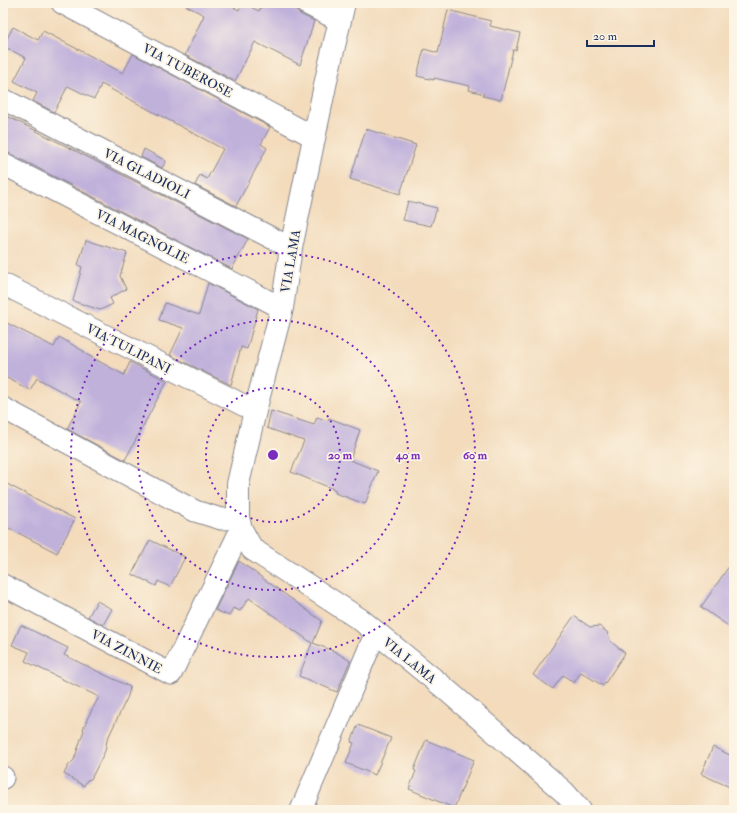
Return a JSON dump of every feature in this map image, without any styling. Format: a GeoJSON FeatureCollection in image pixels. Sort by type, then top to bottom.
{"type":"FeatureCollection","features":[{"type":"Feature","properties":{"kind":"street","name":"VIA TUBEROSE"},"geometry":{"type":"LineString","coordinates":[[62,3],[314,137]]}},
{"type":"Feature","properties":{"kind":"street"},"geometry":{"type":"LineString","coordinates":[[305,3],[342,12]]}},
{"type":"Feature","properties":{"kind":"street","name":"VIA LAMA"},"geometry":{"type":"LineString","coordinates":[[342,12],[291,248],[282,308],[255,411],[238,484],[240,523],[252,550],[361,620],[442,686],[564,792],[580,810]]}},
{"type":"Feature","properties":{"kind":"street","name":"VIA GLADIOLI"},"geometry":{"type":"LineString","coordinates":[[3,99],[291,248]]}},
{"type":"Feature","properties":{"kind":"street","name":"VIA MAGNOLIE"},"geometry":{"type":"LineString","coordinates":[[3,164],[282,308]]}},
{"type":"Feature","properties":{"kind":"street","name":"VIA TULIPANI"},"geometry":{"type":"LineString","coordinates":[[3,284],[255,411]]}},
{"type":"Feature","properties":{"kind":"street"},"geometry":{"type":"LineString","coordinates":[[3,408],[195,511],[240,523]]}},
{"type":"Feature","properties":{"kind":"street","name":"VIA ZINNIE"},"geometry":{"type":"LineString","coordinates":[[3,585],[171,674],[240,523]]}},
{"type":"Feature","properties":{"kind":"street"},"geometry":{"type":"LineString","coordinates":[[301,810],[376,632]]}},
{"type":"Feature","properties":{"kind":"building"},"geometry":{"type":"Polygon","coordinates":[[[181,3],[226,3],[239,10],[242,3],[259,11],[263,3],[287,3],[294,6],[295,10],[300,14],[314,21],[300,65],[255,42],[235,81],[185,55],[204,15],[181,3]]]}},
{"type":"Feature","properties":{"kind":"building"},"geometry":{"type":"Polygon","coordinates":[[[448,10],[491,21],[490,26],[520,33],[516,50],[513,50],[501,100],[483,96],[484,94],[469,90],[470,86],[417,76],[424,49],[438,53],[448,10]]]}},
{"type":"Feature","properties":{"kind":"building"},"geometry":{"type":"Polygon","coordinates":[[[13,27],[38,40],[43,31],[123,73],[133,54],[270,127],[261,144],[267,148],[236,206],[195,185],[200,175],[207,179],[223,149],[103,85],[101,84],[94,99],[68,86],[54,112],[33,101],[37,93],[14,81],[26,58],[3,46],[13,27]]]}},
{"type":"Feature","properties":{"kind":"building"},"geometry":{"type":"Polygon","coordinates":[[[3,114],[248,239],[232,269],[3,150],[3,114]]]}},
{"type":"Feature","properties":{"kind":"building"},"geometry":{"type":"Polygon","coordinates":[[[366,129],[416,145],[400,194],[350,179],[366,129]]]}},
{"type":"Feature","properties":{"kind":"building"},"geometry":{"type":"Polygon","coordinates":[[[144,149],[166,161],[162,168],[141,157],[144,149]]]}},
{"type":"Feature","properties":{"kind":"building"},"geometry":{"type":"Polygon","coordinates":[[[408,201],[437,208],[431,226],[403,220],[408,201]]]}},
{"type":"Feature","properties":{"kind":"building"},"geometry":{"type":"Polygon","coordinates":[[[86,240],[127,253],[120,276],[126,289],[110,298],[113,304],[100,310],[73,301],[82,267],[78,265],[86,240]]]}},
{"type":"Feature","properties":{"kind":"building"},"geometry":{"type":"Polygon","coordinates":[[[208,283],[258,309],[247,349],[241,347],[231,385],[170,355],[183,328],[159,320],[165,303],[199,315],[208,283]]]}},
{"type":"Feature","properties":{"kind":"building"},"geometry":{"type":"Polygon","coordinates":[[[3,321],[54,347],[59,337],[124,375],[130,362],[167,381],[125,460],[67,429],[81,402],[37,378],[30,390],[3,376],[3,321]]]}},
{"type":"Feature","properties":{"kind":"building"},"geometry":{"type":"Polygon","coordinates":[[[271,411],[314,425],[317,417],[328,421],[329,418],[360,430],[350,460],[378,471],[365,504],[335,493],[336,490],[291,472],[304,441],[267,428],[271,411]]]}},
{"type":"Feature","properties":{"kind":"building"},"geometry":{"type":"Polygon","coordinates":[[[3,482],[75,519],[57,553],[3,525],[3,482]]]}},
{"type":"Feature","properties":{"kind":"building"},"geometry":{"type":"Polygon","coordinates":[[[150,540],[185,557],[170,587],[158,581],[156,586],[132,574],[150,540]]]}},
{"type":"Feature","properties":{"kind":"building"},"geometry":{"type":"Polygon","coordinates":[[[734,559],[734,630],[701,607],[734,559]]]}},
{"type":"Feature","properties":{"kind":"building"},"geometry":{"type":"Polygon","coordinates":[[[239,561],[322,621],[313,643],[336,652],[350,661],[337,692],[299,676],[312,643],[249,598],[240,611],[233,608],[229,616],[215,610],[239,561]]]}},
{"type":"Feature","properties":{"kind":"building"},"geometry":{"type":"Polygon","coordinates":[[[97,601],[112,609],[103,625],[88,617],[97,601]]]}},
{"type":"Feature","properties":{"kind":"building"},"geometry":{"type":"Polygon","coordinates":[[[574,616],[590,627],[599,626],[607,632],[610,641],[625,653],[603,686],[581,672],[574,683],[563,675],[553,689],[533,675],[574,616]]]}},
{"type":"Feature","properties":{"kind":"building"},"geometry":{"type":"Polygon","coordinates":[[[21,625],[68,648],[64,655],[130,687],[128,696],[107,740],[105,751],[91,779],[87,780],[84,786],[64,774],[68,766],[74,760],[84,730],[83,729],[99,697],[25,661],[29,652],[12,645],[21,625]]]}},
{"type":"Feature","properties":{"kind":"building"},"geometry":{"type":"Polygon","coordinates":[[[358,725],[391,738],[375,775],[346,763],[354,743],[351,742],[358,725]]]}},
{"type":"Feature","properties":{"kind":"building"},"geometry":{"type":"Polygon","coordinates":[[[426,740],[474,760],[454,808],[409,789],[416,771],[414,770],[426,740]]]}},
{"type":"Feature","properties":{"kind":"building"},"geometry":{"type":"Polygon","coordinates":[[[713,747],[734,757],[734,789],[701,774],[713,747]]]}}]}
